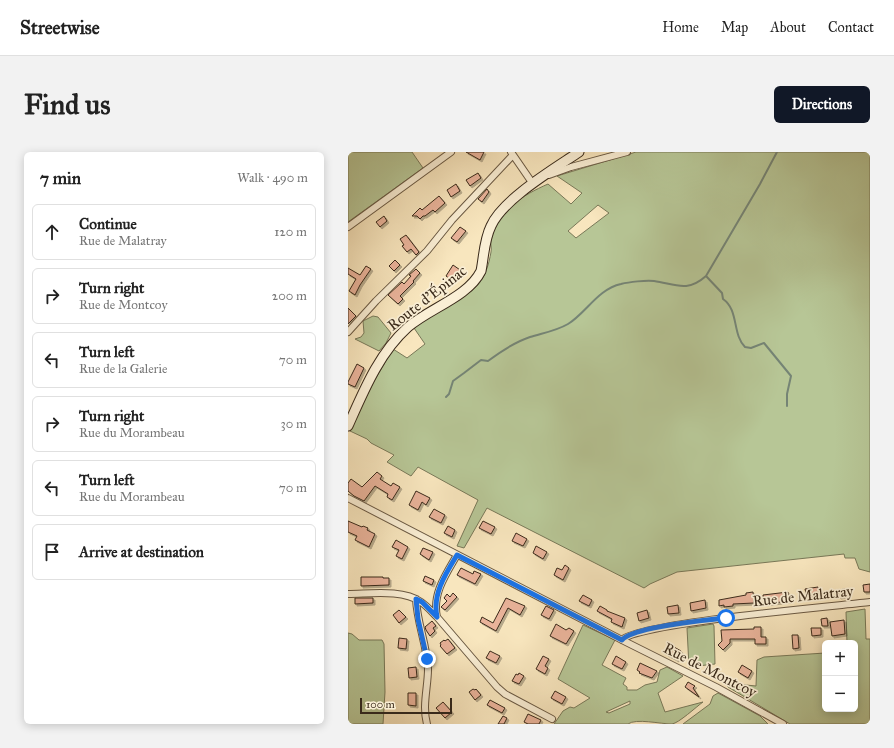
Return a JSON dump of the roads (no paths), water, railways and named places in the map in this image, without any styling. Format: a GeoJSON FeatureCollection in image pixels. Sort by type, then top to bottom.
{"type":"FeatureCollection","features":[{"type":"Feature","properties":{"kind":"main road","name":"Route d'Épinac"},"geometry":{"type":"LineString","coordinates":[[348,426],[371,377],[388,349],[409,326],[461,292],[478,277],[481,271],[489,232],[494,219],[507,204],[579,152]]}},
{"type":"Feature","properties":{"kind":"street"},"geometry":{"type":"LineString","coordinates":[[348,227],[451,152]]}},
{"type":"Feature","properties":{"kind":"street"},"geometry":{"type":"LineString","coordinates":[[544,176],[627,152]]}},
{"type":"Feature","properties":{"kind":"street"},"geometry":{"type":"LineString","coordinates":[[348,332],[376,300],[427,251],[452,220],[512,153],[533,184]]}},
{"type":"Feature","properties":{"kind":"street","name":"Rue de Montcoy"},"geometry":{"type":"LineString","coordinates":[[348,498],[720,689],[783,724]]}},
{"type":"Feature","properties":{"kind":"street"},"geometry":{"type":"LineString","coordinates":[[437,617],[435,604],[438,591],[457,555]]}},
{"type":"Feature","properties":{"kind":"street"},"geometry":{"type":"LineString","coordinates":[[348,594],[402,594],[422,602],[437,617],[497,687],[505,694],[552,719]]}},
{"type":"Feature","properties":{"kind":"street"},"geometry":{"type":"LineString","coordinates":[[416,599],[418,619],[428,669],[425,711],[427,724]]}},
{"type":"Feature","properties":{"kind":"street","name":"Rue de Malatray"},"geometry":{"type":"LineString","coordinates":[[622,640],[638,632],[675,625],[870,602]]}},
{"type":"Feature","properties":{"kind":"waterway"},"geometry":{"type":"LineString","coordinates":[[446,397],[449,394],[453,381],[481,360],[488,361],[519,342],[568,324],[581,314],[599,296],[613,287],[624,283],[642,281],[654,281],[687,286],[706,276],[777,152]]}},
{"type":"Feature","properties":{"kind":"waterway"},"geometry":{"type":"LineString","coordinates":[[706,276],[722,293],[723,299],[731,309],[738,336],[745,347],[751,348],[764,343],[791,376],[787,394],[787,406]]}}]}
